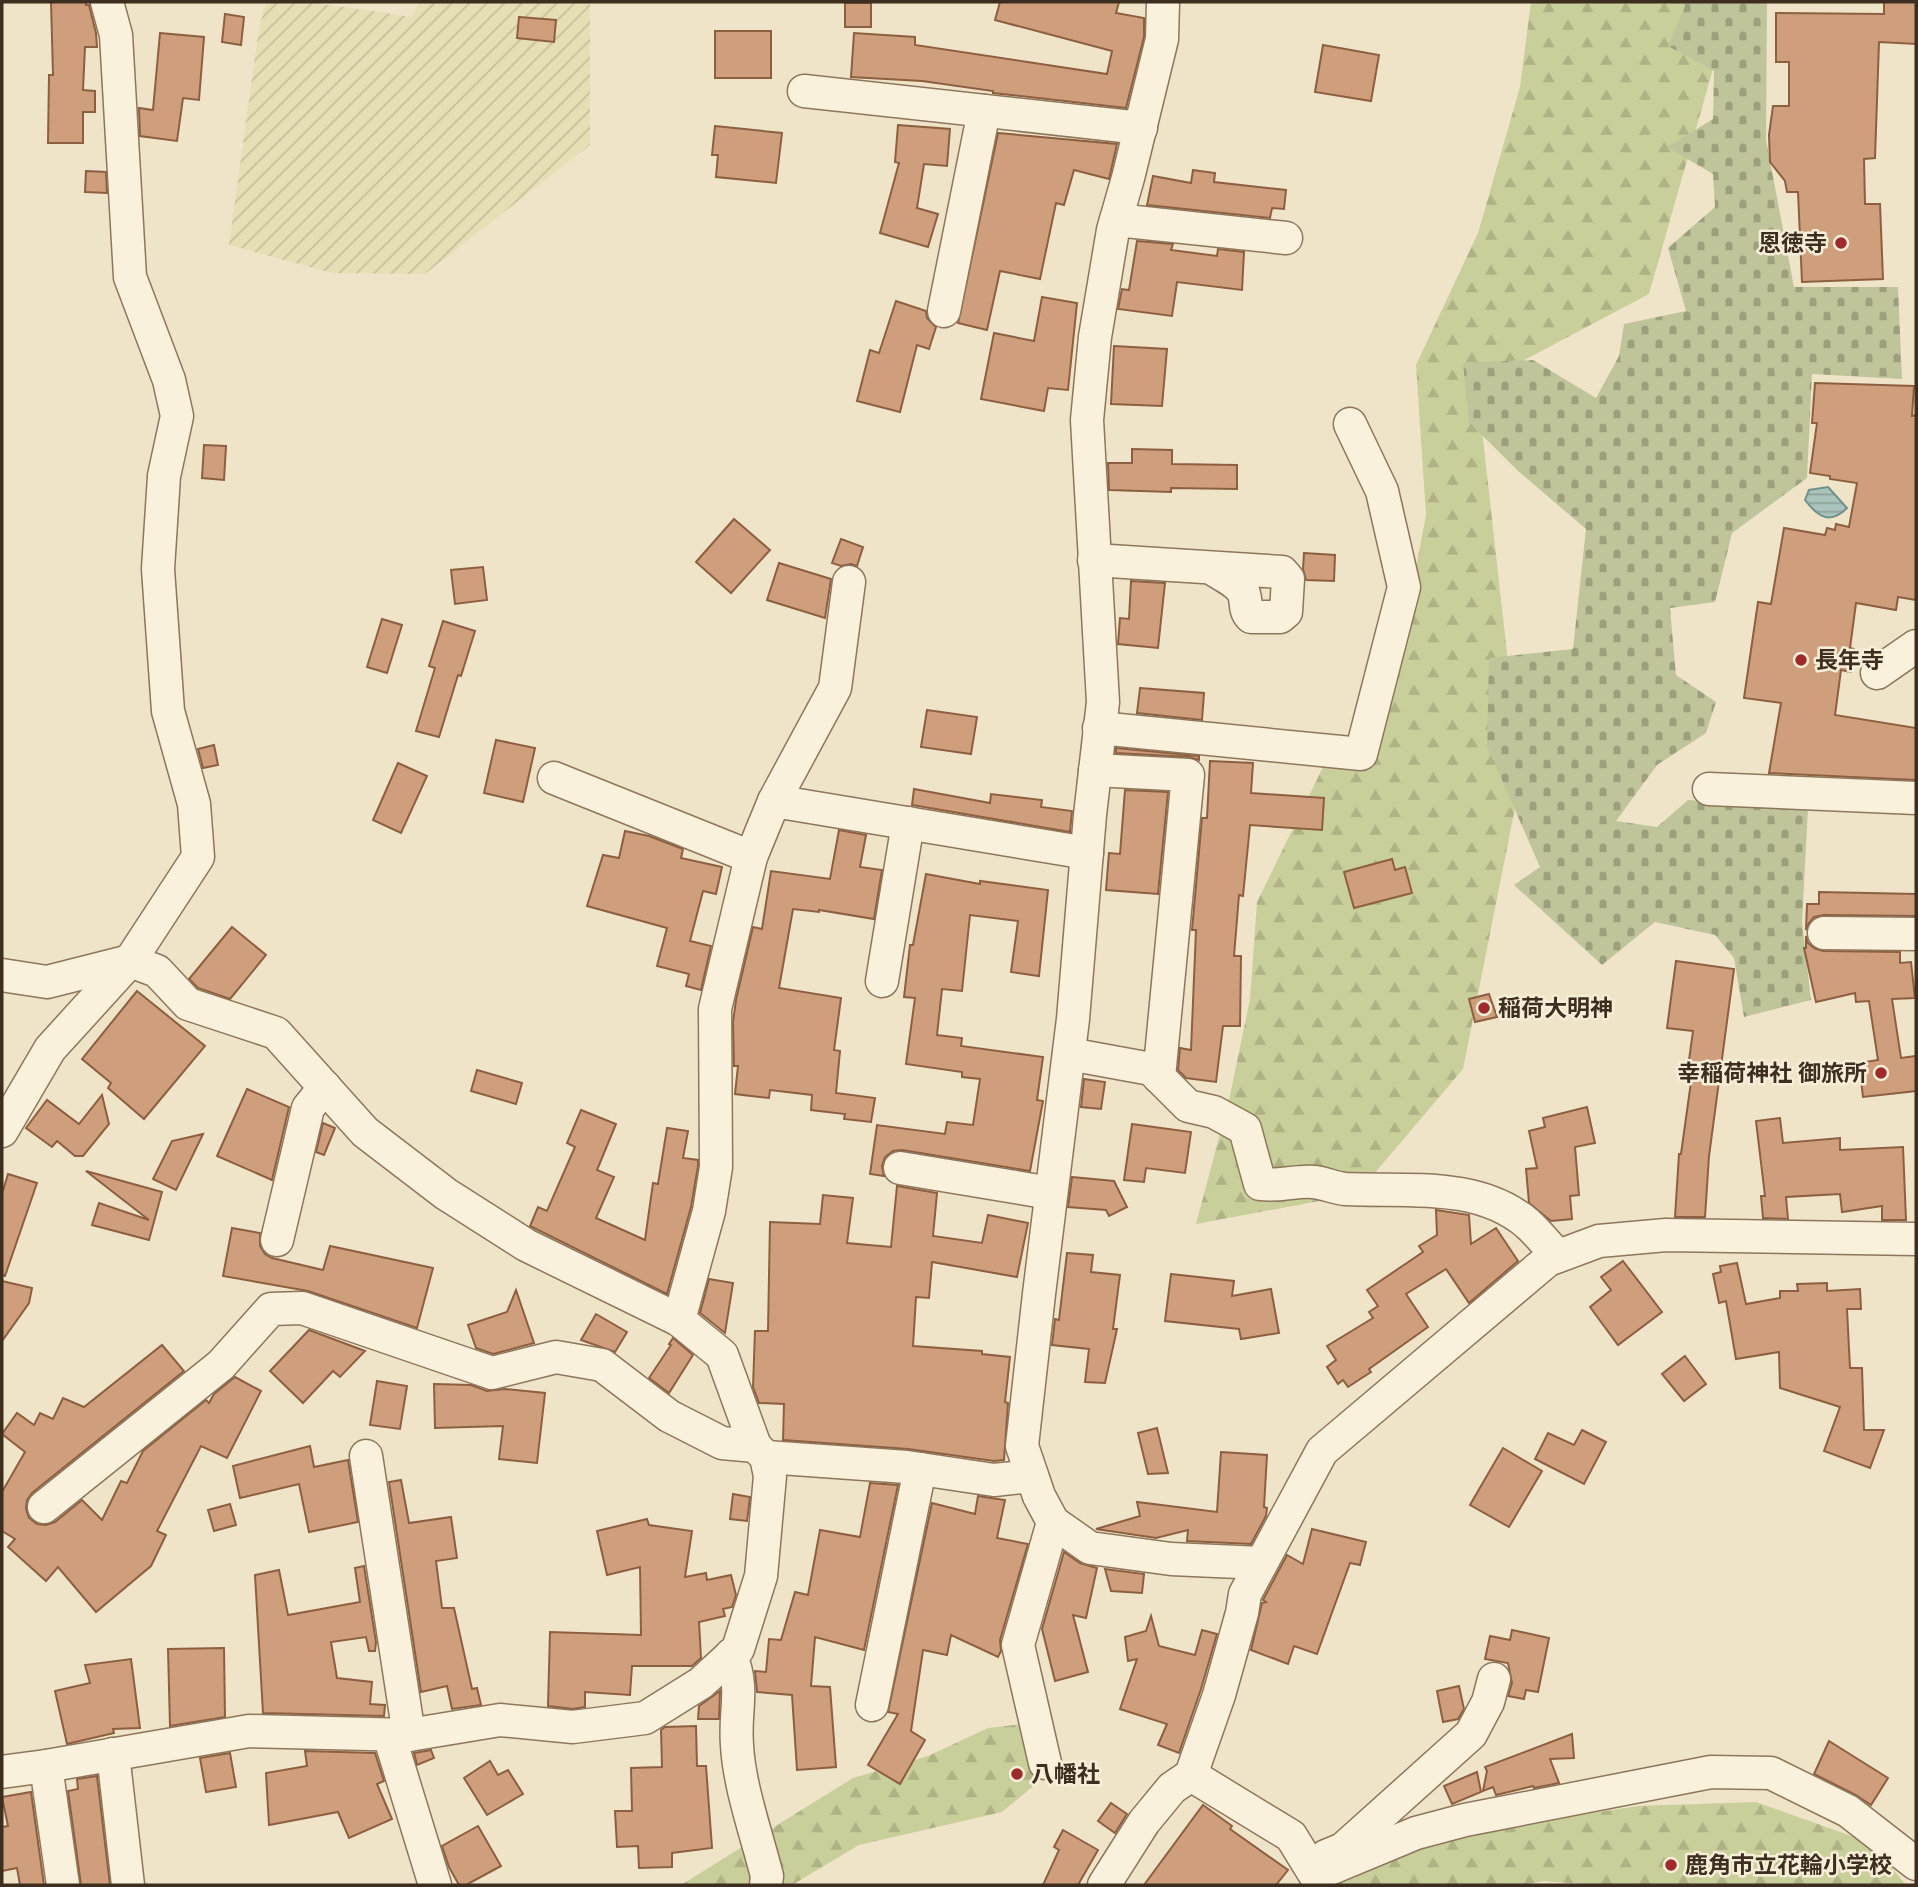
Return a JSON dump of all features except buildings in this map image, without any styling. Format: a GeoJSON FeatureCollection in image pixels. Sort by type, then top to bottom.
{"type":"FeatureCollection","features":[{"type":"Feature","properties":{"kind":"street"},"geometry":{"type":"LineString","coordinates":[[2,1131],[50,1049],[130,961],[198,857],[194,804],[168,711],[158,569],[164,476],[177,416],[169,380],[130,277],[116,35],[107,2]]}},
{"type":"Feature","properties":{"kind":"street"},"geometry":{"type":"LineString","coordinates":[[1163,2],[1162,39],[1116,220],[1095,337],[1087,420],[1102,702],[1069,1054],[1023,1446],[1039,1496],[1053,1522],[1090,1548],[1171,1559],[1261,1563]]}},
{"type":"Feature","properties":{"kind":"street"},"geometry":{"type":"LineString","coordinates":[[804,92],[1141,128]]}},
{"type":"Feature","properties":{"kind":"street"},"geometry":{"type":"LineString","coordinates":[[944,311],[984,111]]}},
{"type":"Feature","properties":{"kind":"street"},"geometry":{"type":"LineString","coordinates":[[1116,220],[1286,238]]}},
{"type":"Feature","properties":{"kind":"street"},"geometry":{"type":"LineString","coordinates":[[1100,728],[1361,754],[1404,587],[1382,491],[1350,424]]}},
{"type":"Feature","properties":{"kind":"street"},"geometry":{"type":"LineString","coordinates":[[1094,560],[1211,568]]}},
{"type":"Feature","properties":{"kind":"street"},"geometry":{"type":"LineString","coordinates":[[679,1320],[711,1200],[716,1167],[715,1009],[751,857],[774,801],[835,688],[849,582]]}},
{"type":"Feature","properties":{"kind":"street"},"geometry":{"type":"LineString","coordinates":[[1877,673],[1916,646]]}},
{"type":"Feature","properties":{"kind":"street"},"geometry":{"type":"LineString","coordinates":[[1095,770],[1188,775],[1159,1077]]}},
{"type":"Feature","properties":{"kind":"street"},"geometry":{"type":"LineString","coordinates":[[554,778],[751,857]]}},
{"type":"Feature","properties":{"kind":"street"},"geometry":{"type":"LineString","coordinates":[[1709,789],[1916,798]]}},
{"type":"Feature","properties":{"kind":"street"},"geometry":{"type":"LineString","coordinates":[[774,801],[1087,853]]}},
{"type":"Feature","properties":{"kind":"street"},"geometry":{"type":"LineString","coordinates":[[882,981],[908,823]]}},
{"type":"Feature","properties":{"kind":"street"},"geometry":{"type":"LineString","coordinates":[[1824,933],[1916,934]]}},
{"type":"Feature","properties":{"kind":"street"},"geometry":{"type":"LineString","coordinates":[[2,975],[47,982],[130,961],[157,971],[188,1004],[276,1034],[365,1132],[446,1194],[526,1245],[679,1320],[722,1355],[770,1476],[761,1576],[738,1649],[701,1683],[645,1718],[573,1727],[500,1720],[399,1735],[249,1731],[2,1772]]}},
{"type":"Feature","properties":{"kind":"street"},"geometry":{"type":"LineString","coordinates":[[1069,1054],[1151,1069],[1188,1106],[1214,1112],[1245,1129],[1260,1184],[1276,1186],[1311,1182],[1342,1189],[1425,1189],[1466,1195],[1501,1207],[1527,1223],[1558,1256]]}},
{"type":"Feature","properties":{"kind":"street"},"geometry":{"type":"LineString","coordinates":[[277,1240],[308,1108],[325,1087]]}},
{"type":"Feature","properties":{"kind":"street"},"geometry":{"type":"LineString","coordinates":[[900,1168],[1051,1193]]}},
{"type":"Feature","properties":{"kind":"street"},"geometry":{"type":"LineString","coordinates":[[1104,1885],[1143,1822],[1172,1788],[1191,1775],[1219,1695],[1245,1594],[1322,1451],[1548,1259],[1599,1241],[1666,1235],[1916,1239]]}},
{"type":"Feature","properties":{"kind":"street"},"geometry":{"type":"LineString","coordinates":[[44,1507],[221,1365],[271,1309],[302,1308],[492,1374],[556,1357],[602,1365],[669,1416],[722,1443],[761,1451],[994,1480],[1032,1476]]}},
{"type":"Feature","properties":{"kind":"street"},"geometry":{"type":"LineString","coordinates":[[366,1456],[399,1735],[435,1885]]}},
{"type":"Feature","properties":{"kind":"street"},"geometry":{"type":"LineString","coordinates":[[872,1704],[920,1469]]}},
{"type":"Feature","properties":{"kind":"street"},"geometry":{"type":"LineString","coordinates":[[1045,1763],[1018,1646],[1053,1522]]}},
{"type":"Feature","properties":{"kind":"street"},"geometry":{"type":"LineString","coordinates":[[731,1655],[738,1672],[740,1688],[737,1745],[767,1877],[766,1885]]}},
{"type":"Feature","properties":{"kind":"street"},"geometry":{"type":"LineString","coordinates":[[1311,1874],[1343,1849],[1471,1734],[1488,1702],[1494,1679]]}},
{"type":"Feature","properties":{"kind":"street"},"geometry":{"type":"LineString","coordinates":[[113,1754],[128,1885]]}},
{"type":"Feature","properties":{"kind":"street"},"geometry":{"type":"LineString","coordinates":[[46,1766],[63,1885]]}},
{"type":"Feature","properties":{"kind":"street"},"geometry":{"type":"LineString","coordinates":[[1311,1874],[1416,1833],[1453,1823],[1711,1772],[1770,1773],[1848,1811],[1916,1864]]}},
{"type":"Feature","properties":{"kind":"street"},"geometry":{"type":"LineString","coordinates":[[1191,1775],[1291,1836],[1311,1874]]}},
{"type":"Feature","properties":{"kind":"shaded area"},"geometry":{"type":"Polygon","coordinates":[[[266,2],[309,2],[412,17],[419,2],[590,2],[590,145],[425,274],[332,273],[229,245],[259,28],[266,2]]]}},
{"type":"Feature","properties":{"kind":"green space"},"geometry":{"type":"Polygon","coordinates":[[[1531,2],[1732,2],[1649,294],[1477,385],[1521,778],[1463,1069],[1357,1194],[1196,1224],[1229,1100],[1250,999],[1257,902],[1324,765],[1396,673],[1426,515],[1416,365],[1478,233],[1520,87],[1531,2]]]}},
{"type":"Feature","properties":{"kind":"green space"},"geometry":{"type":"Polygon","coordinates":[[[1684,2],[1767,2],[1766,140],[1794,287],[1898,287],[1902,379],[1812,374],[1807,478],[1732,533],[1715,602],[1670,608],[1676,675],[1716,702],[1706,733],[1657,765],[1616,821],[1657,827],[1688,800],[1808,808],[1802,923],[1811,1000],[1744,1017],[1734,958],[1715,935],[1655,922],[1602,965],[1514,885],[1540,867],[1487,746],[1489,658],[1573,649],[1586,529],[1517,470],[1469,422],[1463,363],[1533,360],[1596,398],[1619,356],[1624,324],[1686,311],[1668,248],[1715,207],[1713,174],[1667,147],[1713,119],[1714,71],[1668,46],[1685,6],[1684,2]]]}},
{"type":"Feature","properties":{"kind":"green space"},"geometry":{"type":"Polygon","coordinates":[[[1050,1721],[1060,1764],[1002,1812],[859,1845],[792,1885],[681,1885],[853,1778],[928,1756],[988,1728],[1050,1721]]]}},
{"type":"Feature","properties":{"kind":"green space"},"geometry":{"type":"Polygon","coordinates":[[[1756,1802],[1871,1843],[1906,1885],[1592,1885],[1544,1881],[1523,1885],[1319,1885],[1431,1838],[1638,1806],[1756,1802]]]}},
{"type":"Feature","properties":{"kind":"water"},"geometry":{"type":"Polygon","coordinates":[[[1828,487],[1847,508],[1835,516],[1824,517],[1805,500],[1809,490],[1828,487]]]}},
{"type":"Feature","properties":{"kind":"place","name":"恩徳寺"},"geometry":{"type":"Point","coordinates":[1841,243]}},
{"type":"Feature","properties":{"kind":"place","name":"長年寺"},"geometry":{"type":"Point","coordinates":[1801,660]}},
{"type":"Feature","properties":{"kind":"place","name":"稲荷大明神"},"geometry":{"type":"Point","coordinates":[1484,1008]}},
{"type":"Feature","properties":{"kind":"place","name":"幸稲荷神社 御旅所"},"geometry":{"type":"Point","coordinates":[1881,1073]}},
{"type":"Feature","properties":{"kind":"place","name":"八幡社"},"geometry":{"type":"Point","coordinates":[1017,1774]}},
{"type":"Feature","properties":{"kind":"place","name":"鹿角市立花輪小学校"},"geometry":{"type":"Point","coordinates":[1671,1865]}}]}
